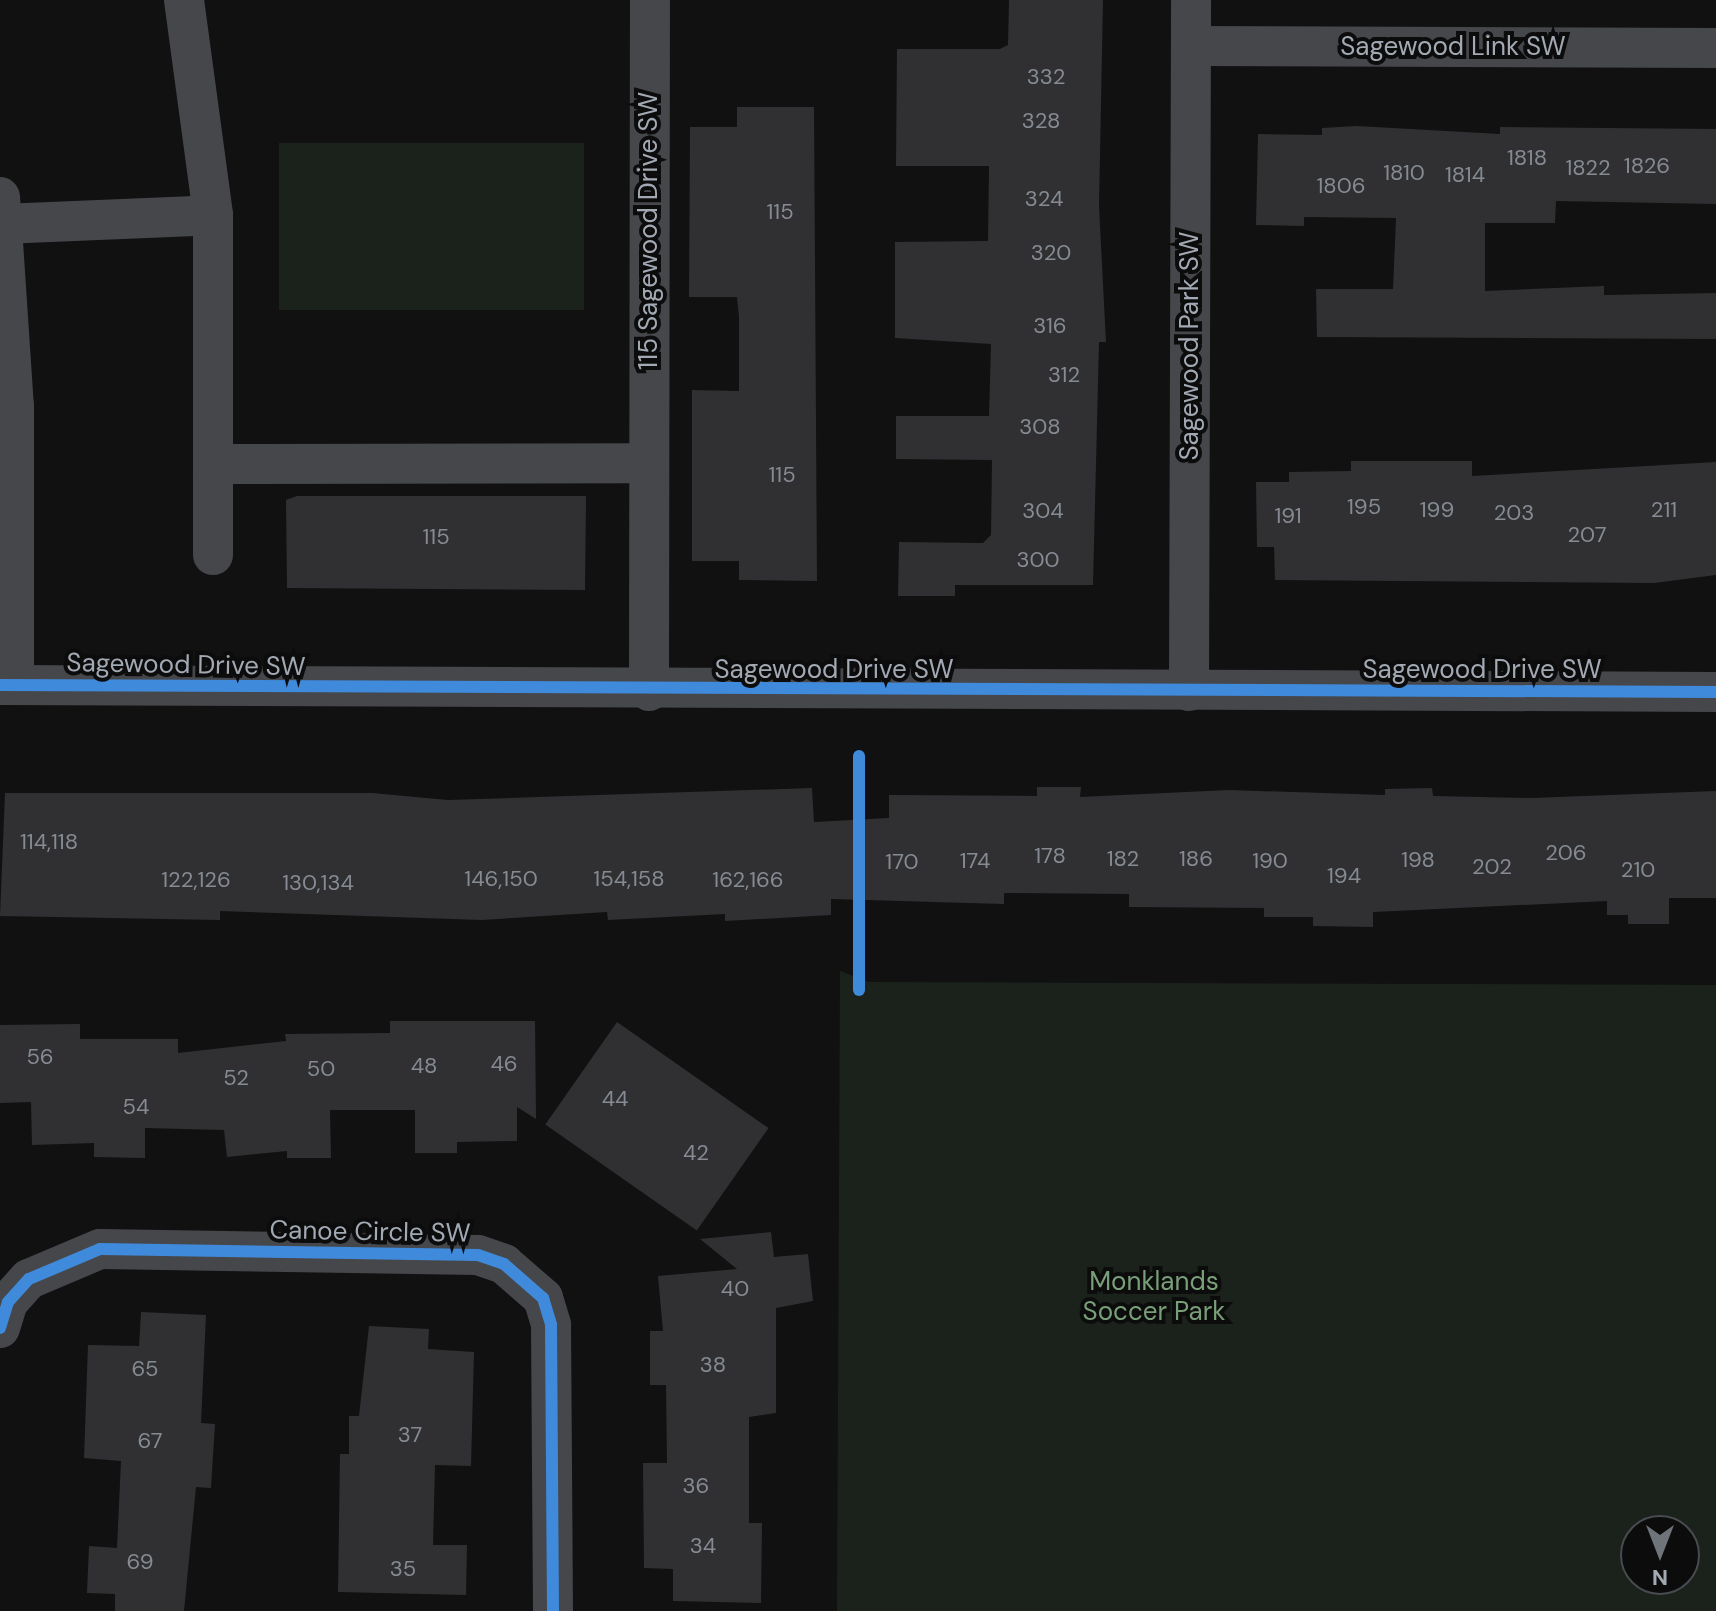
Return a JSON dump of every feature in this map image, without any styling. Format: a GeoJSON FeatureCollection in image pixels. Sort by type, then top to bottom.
{"type":"FeatureCollection","features":[{"type":"Feature","properties":{"kind":"street"},"geometry":{"type":"LineString","coordinates":[[184,0],[213,215],[213,555]]}},
{"type":"Feature","properties":{"kind":"street","name":"115 Sagewood Drive SW"},"geometry":{"type":"LineString","coordinates":[[649,691],[650,0]]}},
{"type":"Feature","properties":{"kind":"street","name":"Sagewood Park SW"},"geometry":{"type":"LineString","coordinates":[[1189,691],[1191,0]]}},
{"type":"Feature","properties":{"kind":"street","name":"Sagewood Link SW"},"geometry":{"type":"LineString","coordinates":[[1191,46],[1716,48]]}},
{"type":"Feature","properties":{"kind":"street"},"geometry":{"type":"LineString","coordinates":[[7,685],[14,406],[1,211],[213,215]]}},
{"type":"Feature","properties":{"kind":"street"},"geometry":{"type":"LineString","coordinates":[[213,464],[649,463]]}},
{"type":"Feature","properties":{"kind":"street","name":"Sagewood Drive SW"},"geometry":{"type":"LineString","coordinates":[[7,685],[649,691],[1716,692]]}},
{"type":"Feature","properties":{"kind":"street","name":"Canoe Circle SW"},"geometry":{"type":"LineString","coordinates":[[0,1328],[8,1302],[29,1279],[100,1249],[478,1255],[504,1264],[543,1298],[551,1325],[553,1611]]}},
{"type":"Feature","properties":{"kind":"green space"},"geometry":{"type":"Polygon","coordinates":[[[279,143],[584,143],[584,310],[279,310],[279,143]]]}},
{"type":"Feature","properties":{"kind":"green space","name":"Monklands Soccer Park"},"geometry":{"type":"Polygon","coordinates":[[[840,971],[869,982],[1716,985],[1716,1611],[837,1611],[840,971]]]}},
{"type":"Feature","properties":{"kind":"building"},"geometry":{"type":"Polygon","coordinates":[[[1009,0],[1103,0],[1099,206],[1106,342],[1099,342],[1093,585],[955,585],[955,596],[898,596],[899,542],[983,543],[991,535],[992,460],[896,459],[896,416],[989,416],[991,344],[895,338],[895,242],[988,241],[989,166],[896,166],[897,49],[1000,49],[1008,45],[1009,0]]]}},
{"type":"Feature","properties":{"kind":"building"},"geometry":{"type":"Polygon","coordinates":[[[737,107],[814,107],[817,581],[739,580],[739,561],[692,561],[692,390],[739,391],[739,317],[737,297],[689,297],[690,127],[737,127],[737,107]]]}},
{"type":"Feature","properties":{"kind":"building"},"geometry":{"type":"Polygon","coordinates":[[[1357,126],[1500,134],[1500,127],[1716,129],[1716,204],[1556,201],[1555,223],[1485,223],[1485,291],[1604,286],[1604,295],[1716,293],[1716,339],[1317,337],[1316,289],[1393,289],[1396,218],[1304,217],[1304,226],[1256,225],[1258,134],[1322,135],[1322,128],[1357,126]]]}},
{"type":"Feature","properties":{"kind":"building"},"geometry":{"type":"Polygon","coordinates":[[[1351,461],[1472,461],[1472,476],[1716,462],[1716,575],[1654,583],[1275,580],[1274,547],[1257,547],[1256,482],[1289,482],[1289,472],[1351,471],[1351,461]]]}},
{"type":"Feature","properties":{"kind":"building"},"geometry":{"type":"Polygon","coordinates":[[[297,496],[586,496],[585,590],[287,588],[286,500],[297,496]]]}},
{"type":"Feature","properties":{"kind":"building"},"geometry":{"type":"Polygon","coordinates":[[[1037,787],[1081,787],[1080,797],[1229,790],[1385,795],[1385,789],[1432,788],[1433,796],[1532,798],[1716,791],[1716,898],[1669,898],[1669,924],[1628,924],[1628,915],[1607,915],[1607,901],[1373,912],[1373,927],[1313,926],[1313,917],[1264,917],[1264,908],[1129,907],[1129,894],[1004,893],[1004,904],[831,899],[831,915],[725,921],[725,914],[608,920],[607,912],[482,920],[220,911],[220,920],[0,916],[5,793],[372,793],[448,800],[812,788],[814,822],[889,818],[889,795],[1037,796],[1037,787]]]}},
{"type":"Feature","properties":{"kind":"building"},"geometry":{"type":"Polygon","coordinates":[[[390,1021],[535,1021],[536,1119],[517,1107],[517,1141],[457,1142],[457,1153],[415,1153],[415,1110],[330,1110],[331,1158],[287,1158],[287,1151],[227,1157],[224,1130],[145,1128],[145,1158],[94,1157],[94,1143],[32,1145],[31,1102],[0,1103],[0,1025],[80,1024],[80,1039],[178,1039],[178,1053],[286,1041],[285,1034],[390,1033],[390,1021]]]}},
{"type":"Feature","properties":{"kind":"building"},"geometry":{"type":"Polygon","coordinates":[[[617,1022],[769,1128],[697,1231],[545,1124],[617,1022]]]}},
{"type":"Feature","properties":{"kind":"building"},"geometry":{"type":"Polygon","coordinates":[[[771,1232],[774,1257],[808,1254],[813,1301],[776,1308],[776,1413],[749,1417],[749,1523],[762,1523],[761,1603],[673,1601],[673,1569],[644,1568],[643,1463],[667,1463],[666,1385],[650,1385],[650,1331],[663,1331],[658,1276],[737,1269],[700,1239],[771,1232]]]}},
{"type":"Feature","properties":{"kind":"building"},"geometry":{"type":"Polygon","coordinates":[[[141,1312],[206,1315],[201,1423],[215,1424],[211,1488],[196,1487],[184,1611],[115,1611],[115,1594],[87,1593],[89,1546],[117,1548],[121,1461],[84,1458],[88,1345],[139,1346],[141,1312]]]}},
{"type":"Feature","properties":{"kind":"building"},"geometry":{"type":"Polygon","coordinates":[[[369,1326],[429,1329],[428,1349],[474,1352],[471,1466],[435,1465],[433,1545],[467,1545],[466,1595],[338,1592],[340,1454],[349,1454],[349,1416],[359,1416],[369,1326]]]}},
{"type":"Feature","properties":{"kind":"cycle path"},"geometry":{"type":"LineString","coordinates":[[0,685],[1716,692]]}},
{"type":"Feature","properties":{"kind":"cycle path"},"geometry":{"type":"LineString","coordinates":[[859,756],[859,990]]}},
{"type":"Feature","properties":{"kind":"cycle path"},"geometry":{"type":"LineString","coordinates":[[0,1328],[8,1302],[29,1279],[100,1249],[478,1255],[504,1264],[543,1298],[551,1325],[553,1611]]}}]}
